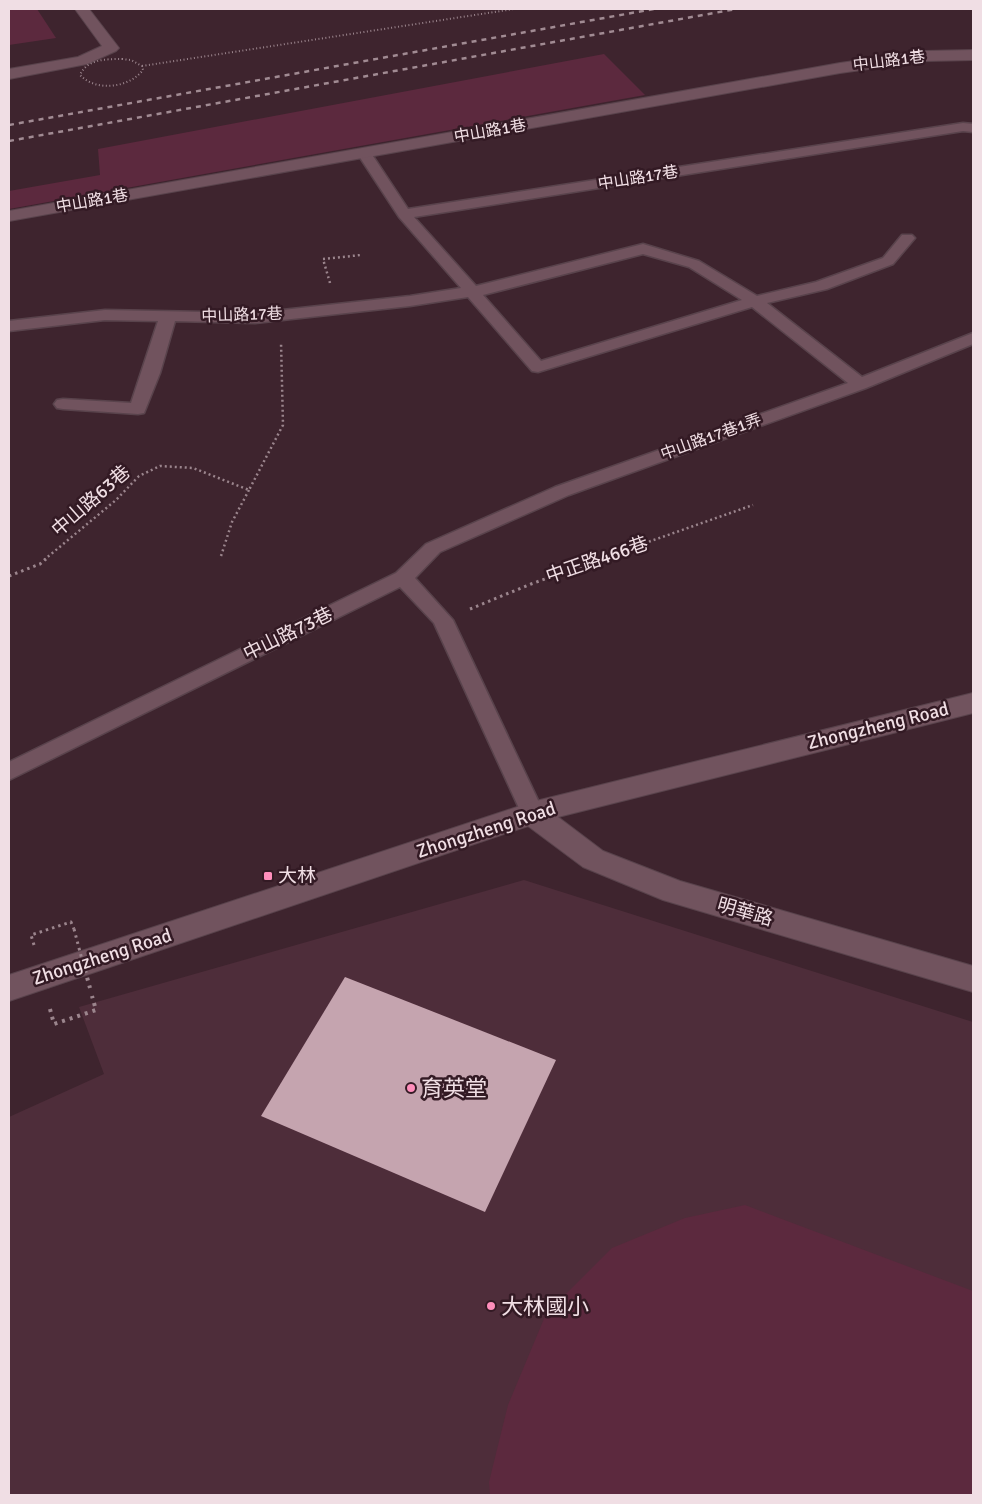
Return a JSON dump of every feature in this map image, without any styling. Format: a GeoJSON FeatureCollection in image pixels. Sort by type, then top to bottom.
{"type":"FeatureCollection","features":[{"type":"Feature","properties":{"kind":"street"},"geometry":{"type":"LineString","coordinates":[[9,74],[82,61],[111,48],[82,9]]}},
{"type":"Feature","properties":{"kind":"street","name":"中山路1巷"},"geometry":{"type":"LineString","coordinates":[[9,216],[840,68],[925,56],[973,55]]}},
{"type":"Feature","properties":{"kind":"street","name":"Zhongzheng Road"},"geometry":{"type":"LineString","coordinates":[[9,988],[532,813],[973,703]]}},
{"type":"Feature","properties":{"kind":"street","name":"明華路"},"geometry":{"type":"LineString","coordinates":[[532,813],[593,859],[674,891],[973,979]]}},
{"type":"Feature","properties":{"kind":"lane","name":"中山路17巷"},"geometry":{"type":"LineString","coordinates":[[404,214],[943,130],[973,128]]}},
{"type":"Feature","properties":{"kind":"lane"},"geometry":{"type":"LineString","coordinates":[[364,153],[404,214],[538,366],[755,301],[821,286],[888,261],[907,238]]}},
{"type":"Feature","properties":{"kind":"lane","name":"中山路17巷"},"geometry":{"type":"LineString","coordinates":[[9,326],[105,315],[255,318],[410,301],[473,291],[643,249],[694,264],[755,301]]}},
{"type":"Feature","properties":{"kind":"lane"},"geometry":{"type":"LineString","coordinates":[[755,301],[860,384]]}},
{"type":"Feature","properties":{"kind":"lane"},"geometry":{"type":"LineString","coordinates":[[63,404],[138,409],[168,316]]}},
{"type":"Feature","properties":{"kind":"lane","name":"中山路17巷1弄"},"geometry":{"type":"LineString","coordinates":[[562,491],[860,384],[973,338]]}},
{"type":"Feature","properties":{"kind":"lane","name":"中山路73巷"},"geometry":{"type":"LineString","coordinates":[[9,772],[403,578],[433,548],[562,491]]}},
{"type":"Feature","properties":{"kind":"lane"},"geometry":{"type":"LineString","coordinates":[[403,578],[443,620],[532,813]]}},
{"type":"Feature","properties":{"kind":"path"},"geometry":{"type":"LineString","coordinates":[[142,66],[514,9]]}},
{"type":"Feature","properties":{"kind":"path"},"geometry":{"type":"LineString","coordinates":[[338,309],[322,259],[361,254]]}},
{"type":"Feature","properties":{"kind":"path"},"geometry":{"type":"LineString","coordinates":[[221,556],[232,522],[283,426],[280,315]]}},
{"type":"Feature","properties":{"kind":"path","name":"中山路63巷"},"geometry":{"type":"LineString","coordinates":[[9,576],[40,564],[116,500],[139,476],[160,466],[193,468],[249,490]]}},
{"type":"Feature","properties":{"kind":"path","name":"中正路466巷"},"geometry":{"type":"LineString","coordinates":[[443,620],[531,584],[753,505]]}},
{"type":"Feature","properties":{"kind":"path"},"geometry":{"type":"LineString","coordinates":[[31,935],[71,922],[96,1010],[54,1024]]}},
{"type":"Feature","properties":{"kind":"shaded area"},"geometry":{"type":"Polygon","coordinates":[[[9,9],[37,9],[56,38],[9,45],[9,9]]]}},
{"type":"Feature","properties":{"kind":"shaded area"},"geometry":{"type":"Polygon","coordinates":[[[604,54],[645,95],[9,209],[9,191],[100,175],[98,149],[604,54]]]}},
{"type":"Feature","properties":{"kind":"shaded area","name":"大林國小"},"geometry":{"type":"Polygon","coordinates":[[[524,880],[973,1022],[973,1495],[9,1495],[9,1117],[104,1074],[79,1007],[524,880]]]}},
{"type":"Feature","properties":{"kind":"shaded area"},"geometry":{"type":"Polygon","coordinates":[[[745,1205],[973,1291],[973,1495],[490,1495],[489,1482],[508,1405],[546,1314],[612,1248],[685,1218],[745,1205]]]}},
{"type":"Feature","properties":{"kind":"building","name":"育英堂"},"geometry":{"type":"Polygon","coordinates":[[[345,977],[556,1060],[485,1212],[261,1116],[345,977]]]}},
{"type":"Feature","properties":{"kind":"railway"},"geometry":{"type":"LineString","coordinates":[[9,125],[654,9]]}},
{"type":"Feature","properties":{"kind":"railway"},"geometry":{"type":"LineString","coordinates":[[9,141],[736,9]]}},
{"type":"Feature","properties":{"kind":"place","name":"大林"},"geometry":{"type":"Point","coordinates":[268,876]}},
{"type":"Feature","properties":{"kind":"place","name":"育英堂"},"geometry":{"type":"Point","coordinates":[411,1088]}},
{"type":"Feature","properties":{"kind":"place","name":"大林國小"},"geometry":{"type":"Point","coordinates":[491,1306]}}]}
